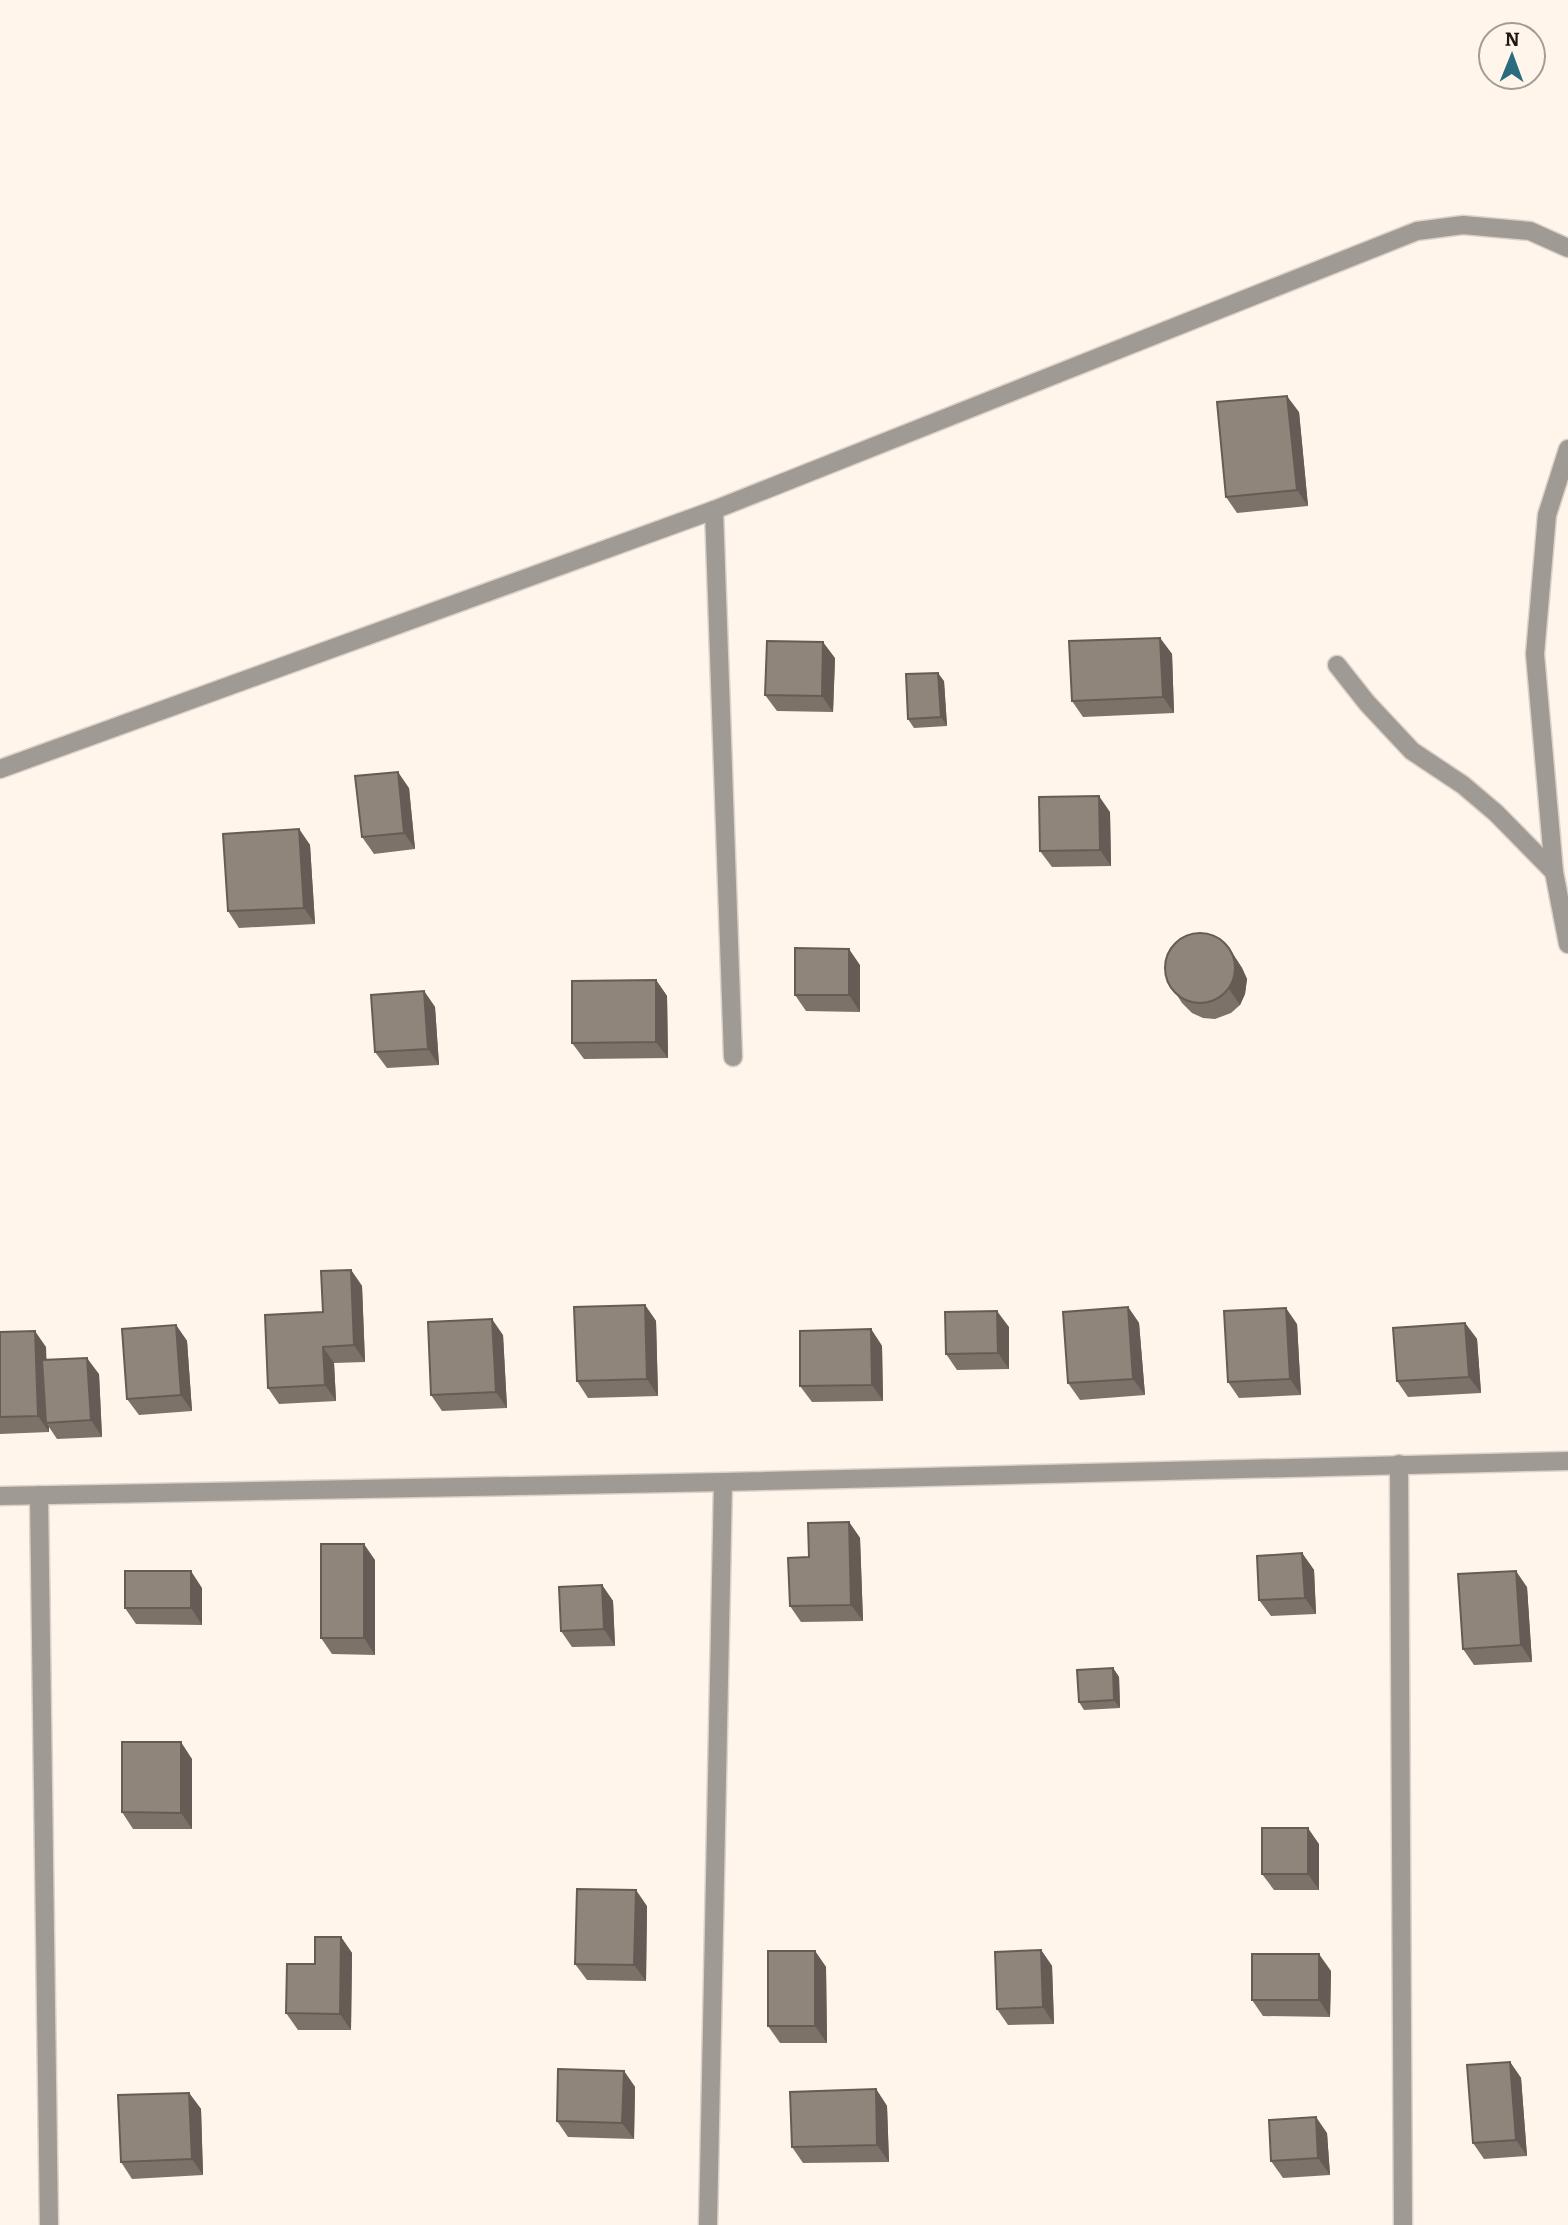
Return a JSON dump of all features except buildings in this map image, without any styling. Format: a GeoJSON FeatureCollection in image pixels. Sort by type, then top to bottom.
{"type":"FeatureCollection","features":[{"type":"Feature","properties":{"kind":"street"},"geometry":{"type":"LineString","coordinates":[[0,769],[714,510],[1417,231],[1464,225],[1530,231],[1568,248]]}},
{"type":"Feature","properties":{"kind":"street"},"geometry":{"type":"LineString","coordinates":[[1568,449],[1547,515],[1535,654],[1554,872],[1568,944]]}},
{"type":"Feature","properties":{"kind":"street"},"geometry":{"type":"LineString","coordinates":[[714,510],[733,1057]]}},
{"type":"Feature","properties":{"kind":"street"},"geometry":{"type":"LineString","coordinates":[[1337,665],[1367,703],[1412,751],[1463,785],[1496,813],[1554,872]]}},
{"type":"Feature","properties":{"kind":"street"},"geometry":{"type":"LineString","coordinates":[[0,1496],[723,1482],[1568,1461]]}},
{"type":"Feature","properties":{"kind":"street"},"geometry":{"type":"LineString","coordinates":[[1399,1464],[1403,2225]]}},
{"type":"Feature","properties":{"kind":"street"},"geometry":{"type":"LineString","coordinates":[[708,2225],[723,1482]]}},
{"type":"Feature","properties":{"kind":"street"},"geometry":{"type":"LineString","coordinates":[[39,1495],[49,2225]]}}]}
